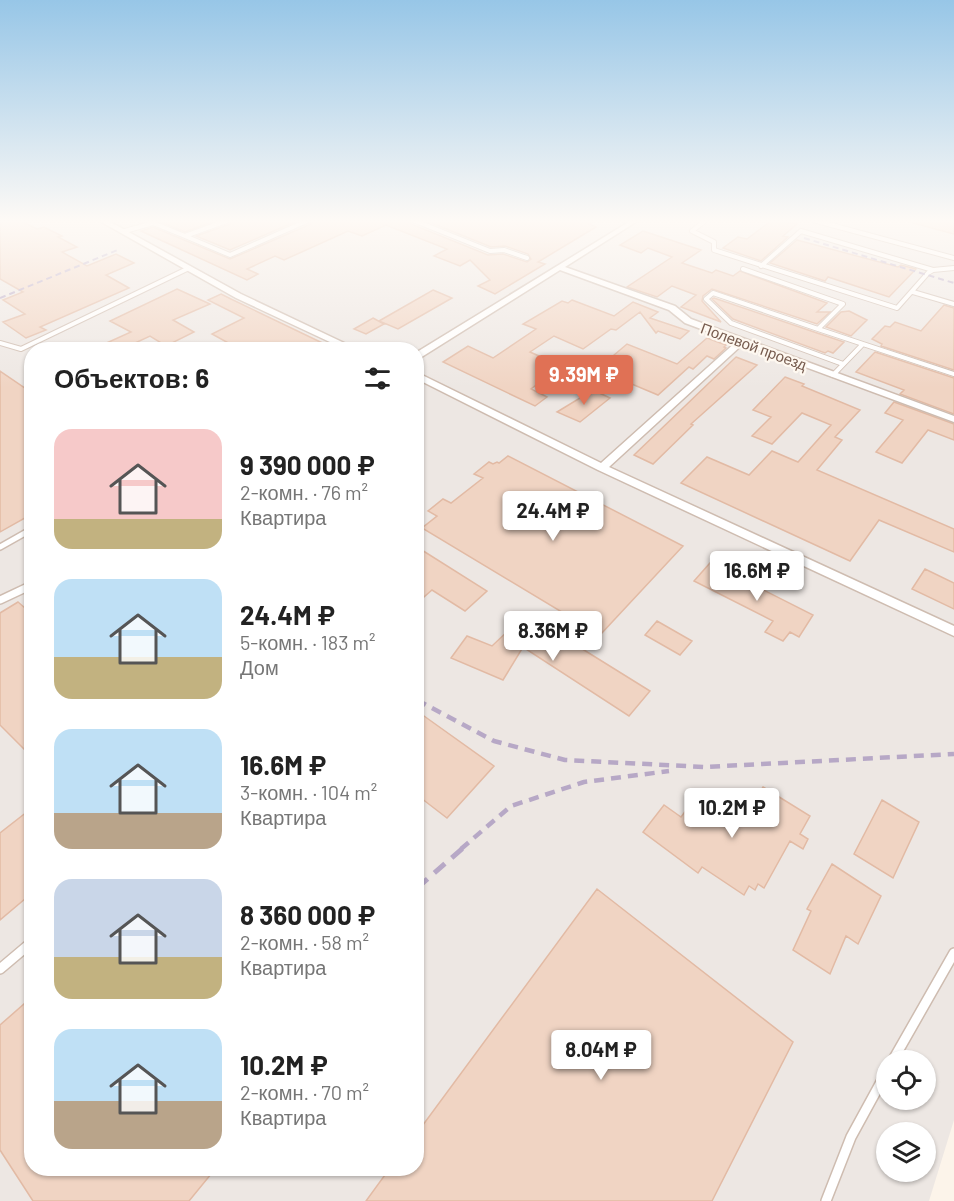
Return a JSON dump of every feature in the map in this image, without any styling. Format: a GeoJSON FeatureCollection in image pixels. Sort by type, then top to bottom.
{"type":"FeatureCollection","features":[{"type":"Feature","properties":{"kind":"street"},"geometry":{"type":"LineString","coordinates":[[204,276],[335,342]]}},
{"type":"Feature","properties":{"kind":"street"},"geometry":{"type":"LineString","coordinates":[[424,352],[544,276]]}},
{"type":"Feature","properties":{"kind":"street","name":"Полевой проезд"},"geometry":{"type":"LineString","coordinates":[[583,276],[672,309],[688,321],[954,420]]}},
{"type":"Feature","properties":{"kind":"street"},"geometry":{"type":"LineString","coordinates":[[602,468],[742,341]]}},
{"type":"Feature","properties":{"kind":"street"},"geometry":{"type":"LineString","coordinates":[[424,379],[602,468],[954,631]]}},
{"type":"Feature","properties":{"kind":"lane"},"geometry":{"type":"LineString","coordinates":[[36,342],[172,276]]}},
{"type":"Feature","properties":{"kind":"lane"},"geometry":{"type":"LineString","coordinates":[[765,276],[843,304],[818,328]]}},
{"type":"Feature","properties":{"kind":"lane"},"geometry":{"type":"LineString","coordinates":[[794,276],[897,308],[928,276]]}},
{"type":"Feature","properties":{"kind":"lane"},"geometry":{"type":"LineString","coordinates":[[913,292],[954,304]]}},
{"type":"Feature","properties":{"kind":"lane"},"geometry":{"type":"LineString","coordinates":[[843,364],[731,323],[706,299],[713,293],[954,374]]}},
{"type":"Feature","properties":{"kind":"lane"},"geometry":{"type":"LineString","coordinates":[[0,343],[21,349],[24,348]]}},
{"type":"Feature","properties":{"kind":"lane"},"geometry":{"type":"LineString","coordinates":[[833,375],[863,344]]}},
{"type":"Feature","properties":{"kind":"lane"},"geometry":{"type":"LineString","coordinates":[[0,547],[24,534]]}},
{"type":"Feature","properties":{"kind":"lane"},"geometry":{"type":"LineString","coordinates":[[0,600],[24,589]]}},
{"type":"Feature","properties":{"kind":"lane"},"geometry":{"type":"LineString","coordinates":[[0,969],[24,949]]}},
{"type":"Feature","properties":{"kind":"lane"},"geometry":{"type":"LineString","coordinates":[[899,1050],[954,953]]}},
{"type":"Feature","properties":{"kind":"lane"},"geometry":{"type":"LineString","coordinates":[[826,1201],[850,1137],[876,1091]]}},
{"type":"Feature","properties":{"kind":"shaded area"},"geometry":{"type":"Polygon","coordinates":[[[0,276],[954,276],[954,1120],[936,1178],[936,1122],[876,1122],[876,1182],[935,1182],[929,1201],[0,1201],[0,276]]]}},
{"type":"Feature","properties":{"kind":"building"},"geometry":{"type":"Polygon","coordinates":[[[0,276],[108,276],[129,288],[40,327],[46,330],[26,338],[3,322],[25,314],[3,300],[23,292],[0,279],[0,276]]]}},
{"type":"Feature","properties":{"kind":"building"},"geometry":{"type":"Polygon","coordinates":[[[238,276],[254,276],[247,280],[238,276]]]}},
{"type":"Feature","properties":{"kind":"building"},"geometry":{"type":"Polygon","coordinates":[[[486,276],[525,276],[495,294],[478,286],[490,280],[486,276]]]}},
{"type":"Feature","properties":{"kind":"building"},"geometry":{"type":"Polygon","coordinates":[[[643,276],[754,276],[827,303],[817,312],[830,312],[817,324],[712,289],[703,296],[702,301],[721,322],[681,307],[696,295],[672,286],[657,297],[627,287],[643,276]]]}},
{"type":"Feature","properties":{"kind":"building"},"geometry":{"type":"Polygon","coordinates":[[[810,276],[909,276],[889,297],[828,277],[825,281],[810,276]]]}},
{"type":"Feature","properties":{"kind":"building"},"geometry":{"type":"Polygon","coordinates":[[[177,289],[210,304],[173,320],[194,332],[174,342],[160,342],[150,336],[137,342],[109,342],[131,332],[110,321],[177,289]]]}},
{"type":"Feature","properties":{"kind":"building"},"geometry":{"type":"Polygon","coordinates":[[[433,290],[452,298],[398,329],[379,321],[433,290]]]}},
{"type":"Feature","properties":{"kind":"building"},"geometry":{"type":"Polygon","coordinates":[[[221,294],[320,342],[226,342],[212,334],[244,318],[208,300],[221,294]]]}},
{"type":"Feature","properties":{"kind":"building"},"geometry":{"type":"Polygon","coordinates":[[[712,299],[844,342],[833,353],[828,351],[825,353],[733,319],[712,299]]]}},
{"type":"Feature","properties":{"kind":"building"},"geometry":{"type":"Polygon","coordinates":[[[572,300],[614,316],[633,302],[658,312],[650,318],[689,331],[680,339],[658,331],[656,333],[640,312],[616,330],[611,329],[583,349],[554,336],[530,352],[562,366],[531,389],[547,397],[535,406],[443,362],[468,346],[493,358],[536,329],[523,324],[562,301],[568,303],[572,300]]]}},
{"type":"Feature","properties":{"kind":"building"},"geometry":{"type":"Polygon","coordinates":[[[944,305],[954,308],[954,370],[881,346],[882,344],[872,339],[885,326],[890,327],[895,322],[921,331],[944,305]]]}},
{"type":"Feature","properties":{"kind":"building"},"geometry":{"type":"Polygon","coordinates":[[[849,311],[867,320],[851,336],[826,327],[841,312],[849,311]]]}},
{"type":"Feature","properties":{"kind":"building"},"geometry":{"type":"Polygon","coordinates":[[[373,318],[384,324],[366,334],[354,329],[373,318]]]}},
{"type":"Feature","properties":{"kind":"building"},"geometry":{"type":"Polygon","coordinates":[[[707,338],[726,345],[724,347],[726,348],[714,359],[707,356],[693,369],[689,367],[658,395],[620,379],[609,387],[588,377],[627,344],[677,364],[707,338]]]}},
{"type":"Feature","properties":{"kind":"building"},"geometry":{"type":"Polygon","coordinates":[[[875,352],[954,378],[954,414],[900,394],[904,390],[856,372],[875,352]]]}},
{"type":"Feature","properties":{"kind":"building"},"geometry":{"type":"Polygon","coordinates":[[[736,357],[757,365],[691,424],[693,425],[653,464],[634,455],[736,357]]]}},
{"type":"Feature","properties":{"kind":"building"},"geometry":{"type":"Polygon","coordinates":[[[0,371],[24,388],[24,518],[0,532],[0,371]]]}},
{"type":"Feature","properties":{"kind":"building"},"geometry":{"type":"Polygon","coordinates":[[[785,377],[860,410],[835,437],[842,440],[817,470],[954,529],[954,552],[879,520],[850,561],[681,483],[707,457],[749,475],[772,451],[798,462],[831,425],[802,413],[772,444],[752,436],[771,417],[753,410],[785,377]]]}},
{"type":"Feature","properties":{"kind":"building"},"geometry":{"type":"Polygon","coordinates":[[[593,390],[610,398],[580,422],[557,412],[593,390]]]}},
{"type":"Feature","properties":{"kind":"building"},"geometry":{"type":"Polygon","coordinates":[[[894,402],[954,424],[954,440],[928,430],[902,463],[876,452],[903,420],[885,413],[894,402]]]}},
{"type":"Feature","properties":{"kind":"building"},"geometry":{"type":"Polygon","coordinates":[[[508,456],[683,546],[600,635],[424,529],[424,526],[437,516],[428,511],[443,499],[451,503],[483,478],[474,474],[489,462],[499,463],[508,456]]]}},
{"type":"Feature","properties":{"kind":"building"},"geometry":{"type":"Polygon","coordinates":[[[424,551],[487,591],[465,611],[432,590],[424,597],[424,551]]]}},
{"type":"Feature","properties":{"kind":"building"},"geometry":{"type":"Polygon","coordinates":[[[710,563],[813,615],[799,637],[790,632],[783,641],[765,632],[773,621],[694,581],[710,563]]]}},
{"type":"Feature","properties":{"kind":"building"},"geometry":{"type":"Polygon","coordinates":[[[925,569],[954,583],[954,609],[912,589],[925,569]]]}},
{"type":"Feature","properties":{"kind":"building"},"geometry":{"type":"Polygon","coordinates":[[[18,602],[24,607],[24,749],[0,725],[0,613],[18,602]]]}},
{"type":"Feature","properties":{"kind":"building"},"geometry":{"type":"Polygon","coordinates":[[[526,614],[650,691],[629,716],[523,647],[503,680],[451,658],[467,636],[492,646],[526,614]]]}},
{"type":"Feature","properties":{"kind":"building"},"geometry":{"type":"Polygon","coordinates":[[[657,621],[692,641],[680,655],[645,635],[657,621]]]}},
{"type":"Feature","properties":{"kind":"building"},"geometry":{"type":"Polygon","coordinates":[[[424,716],[494,766],[447,818],[424,800],[424,716]]]}},
{"type":"Feature","properties":{"kind":"building"},"geometry":{"type":"Polygon","coordinates":[[[763,787],[810,816],[800,834],[808,839],[803,849],[790,841],[764,888],[758,884],[755,890],[749,886],[744,895],[702,867],[698,873],[643,832],[664,805],[681,817],[697,796],[739,825],[763,787]]]}},
{"type":"Feature","properties":{"kind":"building"},"geometry":{"type":"Polygon","coordinates":[[[882,800],[919,822],[893,878],[854,854],[882,800]]]}},
{"type":"Feature","properties":{"kind":"building"},"geometry":{"type":"Polygon","coordinates":[[[24,814],[24,900],[0,920],[0,833],[24,814]]]}},
{"type":"Feature","properties":{"kind":"building"},"geometry":{"type":"Polygon","coordinates":[[[832,864],[881,896],[858,944],[846,936],[830,974],[793,950],[811,911],[807,909],[832,864]]]}},
{"type":"Feature","properties":{"kind":"building"},"geometry":{"type":"Polygon","coordinates":[[[597,889],[793,1042],[712,1201],[366,1201],[384,1176],[424,1176],[424,1124],[597,889]]]}},
{"type":"Feature","properties":{"kind":"building"},"geometry":{"type":"Polygon","coordinates":[[[24,1004],[24,1176],[209,1176],[189,1201],[33,1201],[0,1150],[0,1025],[24,1004]]]}},
{"type":"Feature","properties":{"kind":"railway"},"geometry":{"type":"LineString","coordinates":[[0,298],[54,276]]}},
{"type":"Feature","properties":{"kind":"railway"},"geometry":{"type":"LineString","coordinates":[[931,276],[954,283]]}},
{"type":"Feature","properties":{"kind":"railway"},"geometry":{"type":"LineString","coordinates":[[424,704],[494,741],[565,760],[705,767],[954,754]]}},
{"type":"Feature","properties":{"kind":"railway"},"geometry":{"type":"LineString","coordinates":[[461,849],[511,806],[584,782],[669,771]]}},
{"type":"Feature","properties":{"kind":"railway"},"geometry":{"type":"LineString","coordinates":[[424,882],[463,848]]}}]}
